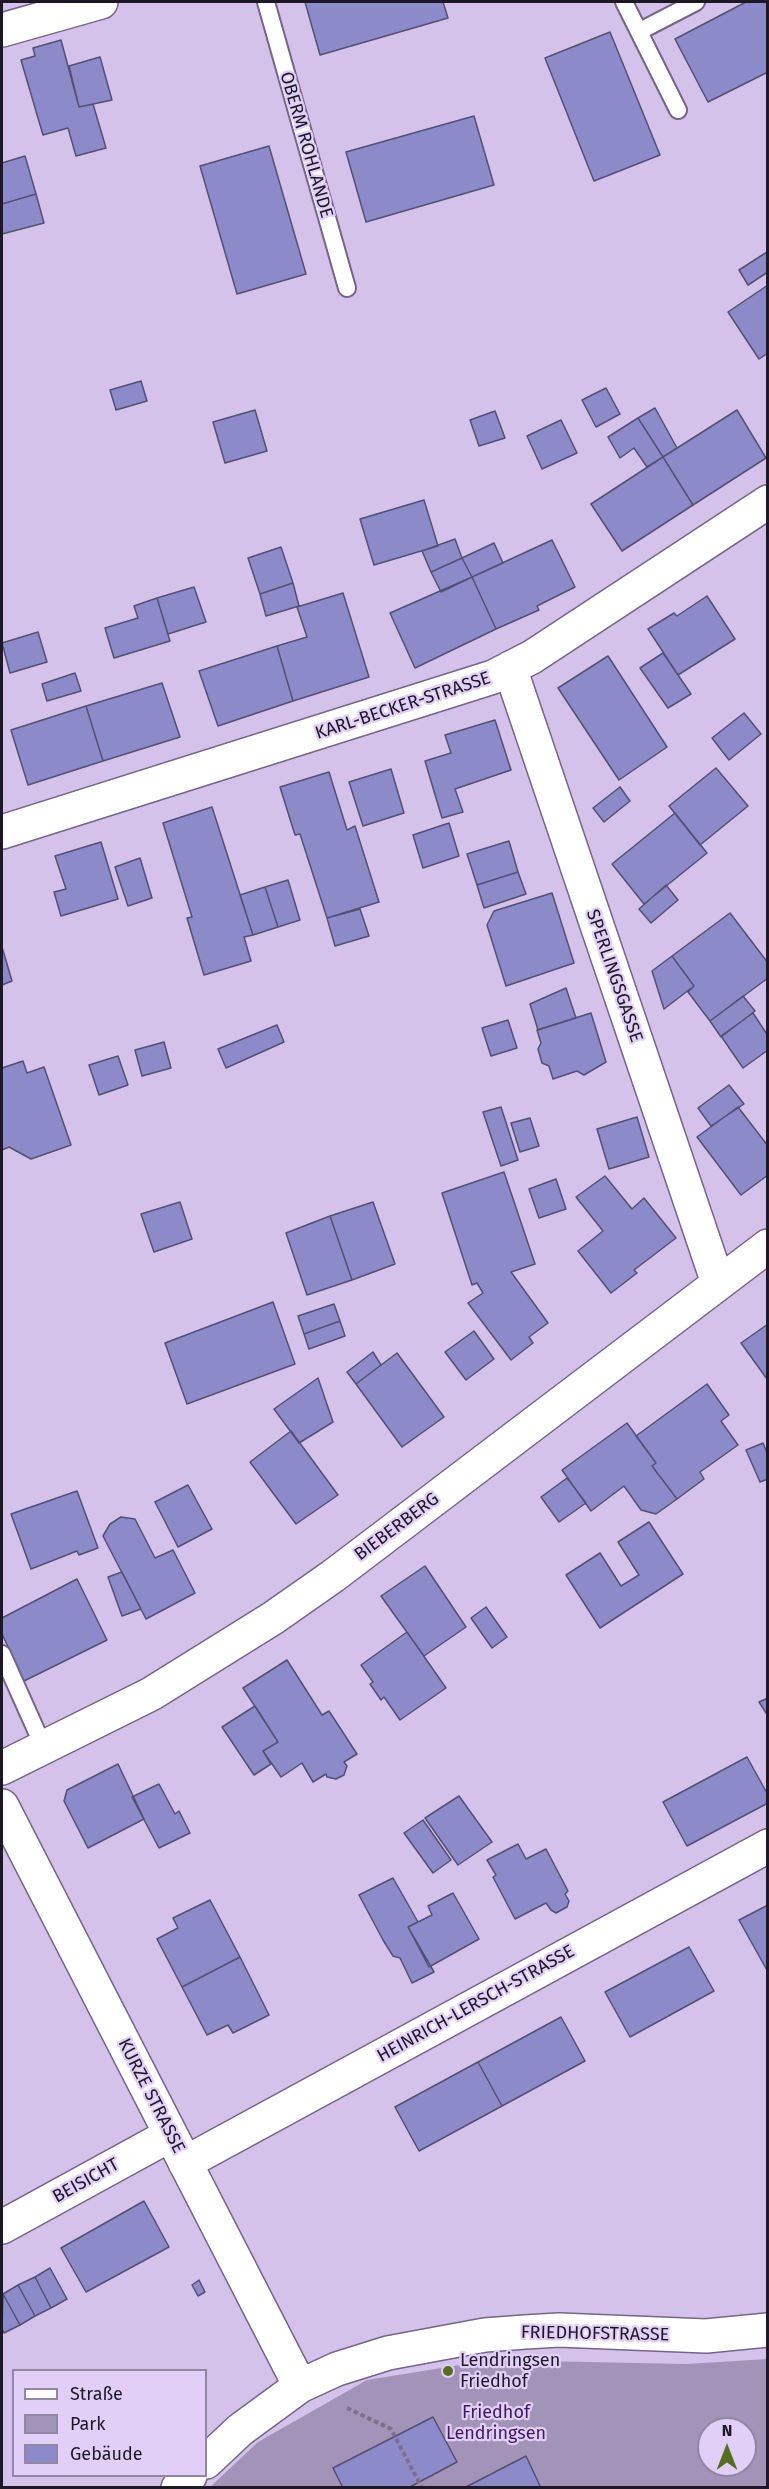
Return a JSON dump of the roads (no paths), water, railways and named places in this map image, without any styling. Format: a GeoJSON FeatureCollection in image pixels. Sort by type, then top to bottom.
{"type":"FeatureCollection","features":[{"type":"Feature","properties":{"kind":"street"},"geometry":{"type":"LineString","coordinates":[[2,30],[101,2]]}},
{"type":"Feature","properties":{"kind":"street","name":"KARL-BECKER-STRASSE"},"geometry":{"type":"LineString","coordinates":[[2,832],[493,677],[532,657],[768,502]]}},
{"type":"Feature","properties":{"kind":"street","name":"SPERLINGSGASSE"},"geometry":{"type":"LineString","coordinates":[[510,668],[718,1283]]}},
{"type":"Feature","properties":{"kind":"street","name":"BIEBERBERG"},"geometry":{"type":"LineString","coordinates":[[2,1768],[152,1694],[273,1618],[333,1576],[768,1246]]}},
{"type":"Feature","properties":{"kind":"street","name":"KURZE STRASSE"},"geometry":{"type":"LineString","coordinates":[[2,1806],[300,2386]]}},
{"type":"Feature","properties":{"kind":"street","name":"HEINRICH-LERSCH-STRASSE"},"geometry":{"type":"LineString","coordinates":[[178,2149],[768,1846]]}},
{"type":"Feature","properties":{"kind":"street","name":"BEISICHT"},"geometry":{"type":"LineString","coordinates":[[2,2227],[178,2149]]}},
{"type":"Feature","properties":{"kind":"street","name":"FRIEDHOFSTRASSE"},"geometry":{"type":"LineString","coordinates":[[207,2461],[240,2430],[300,2386],[337,2369],[388,2353],[485,2335],[559,2330],[706,2336],[768,2330]]}},
{"type":"Feature","properties":{"kind":"lane","name":"OBERM ROHLANDE"},"geometry":{"type":"LineString","coordinates":[[266,2],[347,288]]}},
{"type":"Feature","properties":{"kind":"lane"},"geometry":{"type":"LineString","coordinates":[[624,2],[678,110]]}},
{"type":"Feature","properties":{"kind":"lane"},"geometry":{"type":"LineString","coordinates":[[640,31],[696,2]]}},
{"type":"Feature","properties":{"kind":"lane"},"geometry":{"type":"LineString","coordinates":[[2,1654],[44,1748]]}},
{"type":"Feature","properties":{"kind":"place","name":"Lendringsen Friedhof"},"geometry":{"type":"Point","coordinates":[448,2371]}},
{"type":"Feature","properties":{"kind":"park label","name":"Friedhof Lendringsen"},"geometry":{"type":"Point","coordinates":[496,2423]}}]}
